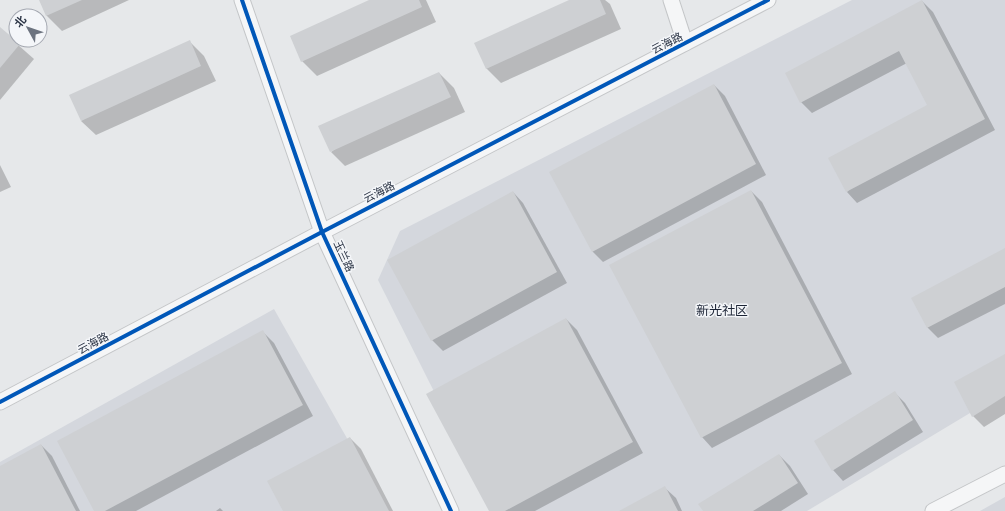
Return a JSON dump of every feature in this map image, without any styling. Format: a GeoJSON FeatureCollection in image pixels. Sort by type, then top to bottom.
{"type":"FeatureCollection","features":[{"type":"Feature","properties":{"kind":"street","name":"玉兰路"},"geometry":{"type":"LineString","coordinates":[[242,0],[322,232],[452,511]]}},
{"type":"Feature","properties":{"kind":"street"},"geometry":{"type":"LineString","coordinates":[[671,0],[685,43]]}},
{"type":"Feature","properties":{"kind":"street","name":"云海路"},"geometry":{"type":"LineString","coordinates":[[0,402],[322,232],[768,0]]}},
{"type":"Feature","properties":{"kind":"street"},"geometry":{"type":"LineString","coordinates":[[933,511],[1005,474]]}},
{"type":"Feature","properties":{"kind":"shaded area"},"geometry":{"type":"Polygon","coordinates":[[[852,0],[1005,0],[1005,392],[807,511],[494,511],[378,280],[400,231],[852,0]]]}},
{"type":"Feature","properties":{"kind":"shaded area"},"geometry":{"type":"Polygon","coordinates":[[[274,309],[388,511],[0,511],[0,462],[274,309]]]}},
{"type":"Feature","properties":{"kind":"shaded area"},"geometry":{"type":"Polygon","coordinates":[[[1005,497],[1005,511],[980,511],[1005,497]]]}},
{"type":"Feature","properties":{"kind":"building"},"geometry":{"type":"Polygon","coordinates":[[[39,0],[82,0],[48,15],[48,8],[42,8],[39,0]]]}},
{"type":"Feature","properties":{"kind":"building"},"geometry":{"type":"Polygon","coordinates":[[[369,0],[419,0],[422,7],[301,62],[290,36],[369,0]]]}},
{"type":"Feature","properties":{"kind":"building"},"geometry":{"type":"Polygon","coordinates":[[[569,0],[600,0],[606,14],[486,69],[474,43],[569,0]]]}},
{"type":"Feature","properties":{"kind":"building"},"geometry":{"type":"Polygon","coordinates":[[[922,0],[985,119],[846,192],[828,158],[927,105],[899,51],[800,103],[785,73],[922,0]]]}},
{"type":"Feature","properties":{"kind":"building"},"geometry":{"type":"Polygon","coordinates":[[[0,27],[8,34],[8,48],[17,48],[0,68],[0,27]]]}},
{"type":"Feature","properties":{"kind":"building"},"geometry":{"type":"Polygon","coordinates":[[[190,40],[201,66],[81,121],[69,95],[190,40]]]}},
{"type":"Feature","properties":{"kind":"building"},"geometry":{"type":"Polygon","coordinates":[[[439,72],[451,97],[330,152],[318,126],[439,72]]]}},
{"type":"Feature","properties":{"kind":"building"},"geometry":{"type":"Polygon","coordinates":[[[714,84],[756,164],[592,252],[549,172],[714,84]]]}},
{"type":"Feature","properties":{"kind":"building"},"geometry":{"type":"Polygon","coordinates":[[[751,190],[842,363],[701,438],[609,265],[751,190]]]}},
{"type":"Feature","properties":{"kind":"building"},"geometry":{"type":"Polygon","coordinates":[[[513,191],[557,272],[431,341],[387,260],[513,191]]]}},
{"type":"Feature","properties":{"kind":"building"},"geometry":{"type":"Polygon","coordinates":[[[1005,248],[1005,287],[927,328],[911,298],[1005,248]]]}},
{"type":"Feature","properties":{"kind":"building"},"geometry":{"type":"Polygon","coordinates":[[[566,318],[633,442],[505,511],[489,511],[426,394],[566,318]]]}},
{"type":"Feature","properties":{"kind":"building"},"geometry":{"type":"Polygon","coordinates":[[[263,330],[303,405],[105,511],[94,511],[57,441],[263,330]]]}},
{"type":"Feature","properties":{"kind":"building"},"geometry":{"type":"Polygon","coordinates":[[[1005,354],[1005,396],[972,417],[954,382],[1005,354]]]}},
{"type":"Feature","properties":{"kind":"building"},"geometry":{"type":"Polygon","coordinates":[[[895,391],[913,420],[832,471],[814,441],[895,391]]]}},
{"type":"Feature","properties":{"kind":"building"},"geometry":{"type":"Polygon","coordinates":[[[350,437],[389,511],[283,511],[267,481],[350,437]]]}},
{"type":"Feature","properties":{"kind":"building"},"geometry":{"type":"Polygon","coordinates":[[[41,444],[76,511],[0,511],[0,466],[41,444]]]}},
{"type":"Feature","properties":{"kind":"building"},"geometry":{"type":"Polygon","coordinates":[[[779,454],[798,483],[753,511],[703,511],[698,504],[779,454]]]}},
{"type":"Feature","properties":{"kind":"building"},"geometry":{"type":"Polygon","coordinates":[[[665,486],[678,511],[619,511],[665,486]]]}},
{"type":"Feature","properties":{"kind":"cycle path"},"geometry":{"type":"LineString","coordinates":[[242,0],[322,232],[451,511]]}},
{"type":"Feature","properties":{"kind":"cycle path"},"geometry":{"type":"LineString","coordinates":[[0,402],[322,232],[768,0]]}},
{"type":"Feature","properties":{"kind":"district","name":"新光社区"},"geometry":{"type":"Point","coordinates":[722,310]}}]}
